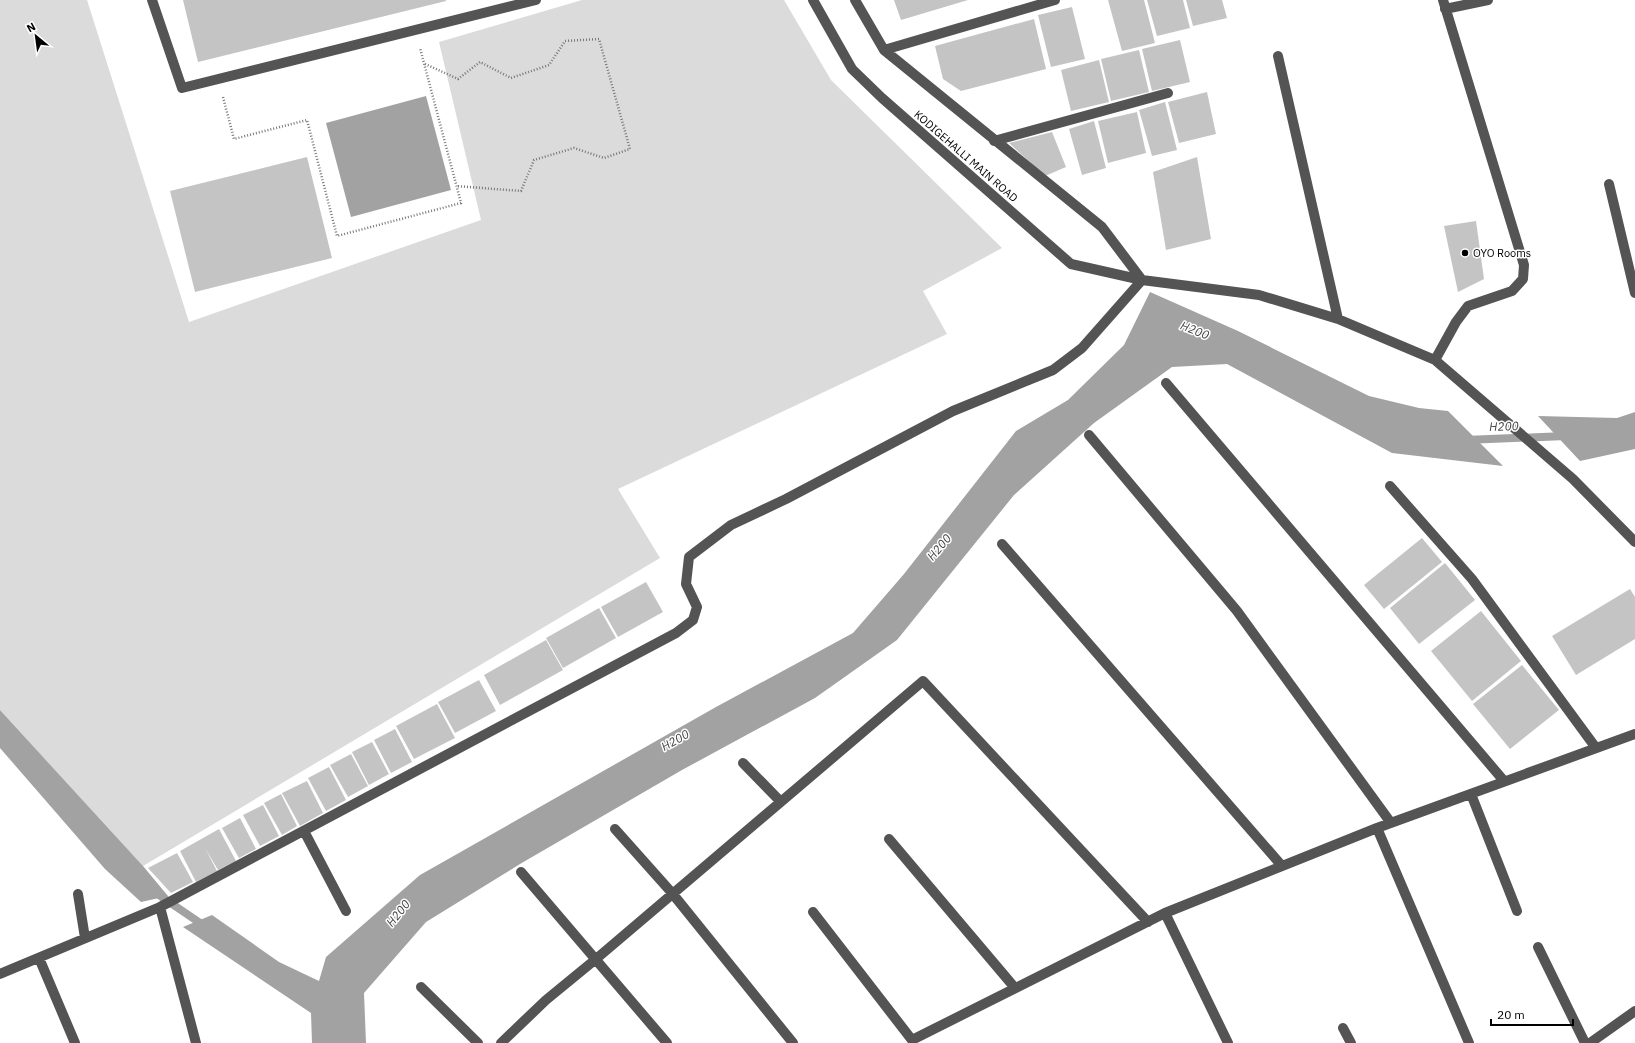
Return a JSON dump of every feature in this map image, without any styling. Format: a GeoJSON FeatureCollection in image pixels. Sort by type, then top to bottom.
{"type":"FeatureCollection","features":[{"type":"Feature","properties":{"kind":"street"},"geometry":{"type":"LineString","coordinates":[[152,0],[182,88],[536,0]]}},
{"type":"Feature","properties":{"kind":"street","name":"KODIGEHALLI MAIN ROAD"},"geometry":{"type":"LineString","coordinates":[[813,0],[852,69],[882,98],[1071,264],[1142,280],[1259,295],[1338,319],[1435,360],[1449,374],[1573,479],[1635,542]]}},
{"type":"Feature","properties":{"kind":"street"},"geometry":{"type":"LineString","coordinates":[[0,974],[160,907],[676,633],[693,620],[697,607],[686,584],[689,557],[731,525],[953,411],[1053,370],[1082,348],[1142,280],[1102,227],[884,50],[855,0]]}},
{"type":"Feature","properties":{"kind":"street"},"geometry":{"type":"LineString","coordinates":[[884,50],[1024,4],[1055,0]]}},
{"type":"Feature","properties":{"kind":"street"},"geometry":{"type":"LineString","coordinates":[[1435,360],[1456,322],[1468,306],[1512,291],[1523,279],[1524,265],[1444,5],[1488,0]]}},
{"type":"Feature","properties":{"kind":"street"},"geometry":{"type":"LineString","coordinates":[[1278,56],[1338,319]]}},
{"type":"Feature","properties":{"kind":"street"},"geometry":{"type":"LineString","coordinates":[[994,140],[1168,93]]}},
{"type":"Feature","properties":{"kind":"street"},"geometry":{"type":"LineString","coordinates":[[1609,184],[1635,293]]}},
{"type":"Feature","properties":{"kind":"street"},"geometry":{"type":"LineString","coordinates":[[1166,383],[1504,781]]}},
{"type":"Feature","properties":{"kind":"street"},"geometry":{"type":"LineString","coordinates":[[1089,435],[1236,611],[1391,823]]}},
{"type":"Feature","properties":{"kind":"street"},"geometry":{"type":"LineString","coordinates":[[1390,486],[1472,579],[1596,748]]}},
{"type":"Feature","properties":{"kind":"street"},"geometry":{"type":"LineString","coordinates":[[1002,544],[1282,866]]}},
{"type":"Feature","properties":{"kind":"street"},"geometry":{"type":"LineString","coordinates":[[501,1043],[546,1000],[923,681],[1148,922]]}},
{"type":"Feature","properties":{"kind":"street"},"geometry":{"type":"LineString","coordinates":[[813,912],[912,1040],[1165,913],[1377,828],[1635,734]]}},
{"type":"Feature","properties":{"kind":"street"},"geometry":{"type":"LineString","coordinates":[[743,763],[780,801]]}},
{"type":"Feature","properties":{"kind":"street"},"geometry":{"type":"LineString","coordinates":[[1471,794],[1517,911]]}},
{"type":"Feature","properties":{"kind":"street"},"geometry":{"type":"LineString","coordinates":[[1377,828],[1469,1043]]}},
{"type":"Feature","properties":{"kind":"street"},"geometry":{"type":"LineString","coordinates":[[615,829],[672,893],[793,1043]]}},
{"type":"Feature","properties":{"kind":"street"},"geometry":{"type":"LineString","coordinates":[[304,831],[346,911]]}},
{"type":"Feature","properties":{"kind":"street"},"geometry":{"type":"LineString","coordinates":[[889,839],[1015,988]]}},
{"type":"Feature","properties":{"kind":"street"},"geometry":{"type":"LineString","coordinates":[[521,872],[668,1043]]}},
{"type":"Feature","properties":{"kind":"street"},"geometry":{"type":"LineString","coordinates":[[78,894],[85,938]]}},
{"type":"Feature","properties":{"kind":"street"},"geometry":{"type":"LineString","coordinates":[[160,907],[196,1043]]}},
{"type":"Feature","properties":{"kind":"street"},"geometry":{"type":"LineString","coordinates":[[1165,913],[1228,1043]]}},
{"type":"Feature","properties":{"kind":"street"},"geometry":{"type":"LineString","coordinates":[[1538,947],[1585,1043]]}},
{"type":"Feature","properties":{"kind":"street"},"geometry":{"type":"LineString","coordinates":[[39,958],[75,1043]]}},
{"type":"Feature","properties":{"kind":"street"},"geometry":{"type":"LineString","coordinates":[[421,987],[478,1043]]}},
{"type":"Feature","properties":{"kind":"street"},"geometry":{"type":"LineString","coordinates":[[1590,1043],[1635,1011]]}},
{"type":"Feature","properties":{"kind":"street"},"geometry":{"type":"LineString","coordinates":[[1343,1028],[1351,1043]]}},
{"type":"Feature","properties":{"kind":"path"},"geometry":{"type":"LineString","coordinates":[[218,79],[234,139],[307,120],[337,236],[461,203],[416,30]]}},
{"type":"Feature","properties":{"kind":"path"},"geometry":{"type":"LineString","coordinates":[[425,63],[458,78],[480,62],[511,78],[549,65],[565,41],[599,39],[630,149],[604,158],[574,148],[534,160],[521,191],[456,186]]}},
{"type":"Feature","properties":{"kind":"shaded area"},"geometry":{"type":"Polygon","coordinates":[[[0,0],[87,0],[189,322],[481,220],[439,42],[582,0],[784,0],[831,80],[1002,248],[923,291],[947,334],[618,489],[660,558],[143,866],[0,710],[0,0]]]}},
{"type":"Feature","properties":{"kind":"water"},"geometry":{"type":"Polygon","coordinates":[[[426,96],[451,190],[351,217],[326,123],[426,96]]]}},
{"type":"Feature","properties":{"kind":"water"},"geometry":{"type":"Polygon","coordinates":[[[1150,292],[1238,331],[1369,396],[1419,408],[1448,411],[1503,466],[1392,453],[1227,364],[1172,367],[1094,423],[1014,495],[897,640],[815,698],[682,770],[520,864],[426,922],[364,993],[366,1043],[312,1043],[311,1013],[183,927],[212,915],[279,962],[319,981],[326,957],[420,875],[716,707],[853,633],[904,574],[1016,431],[1068,400],[1124,345],[1150,292]]]}},
{"type":"Feature","properties":{"kind":"water"},"geometry":{"type":"Polygon","coordinates":[[[1635,412],[1635,449],[1580,461],[1538,416],[1617,418],[1635,412]]]}},
{"type":"Feature","properties":{"kind":"water"},"geometry":{"type":"Polygon","coordinates":[[[0,710],[143,866],[168,896],[141,902],[105,869],[0,748],[0,710]]]}},
{"type":"Feature","properties":{"kind":"building"},"geometry":{"type":"Polygon","coordinates":[[[183,0],[446,0],[446,1],[198,62],[183,0]]]}},
{"type":"Feature","properties":{"kind":"building"},"geometry":{"type":"Polygon","coordinates":[[[894,0],[968,0],[901,20],[894,0]]]}},
{"type":"Feature","properties":{"kind":"building"},"geometry":{"type":"Polygon","coordinates":[[[1108,0],[1144,0],[1155,43],[1122,51],[1108,0]]]}},
{"type":"Feature","properties":{"kind":"building"},"geometry":{"type":"Polygon","coordinates":[[[1147,0],[1183,0],[1190,28],[1157,36],[1147,0]]]}},
{"type":"Feature","properties":{"kind":"building"},"geometry":{"type":"Polygon","coordinates":[[[1186,0],[1222,0],[1227,18],[1193,26],[1186,0]]]}},
{"type":"Feature","properties":{"kind":"building"},"geometry":{"type":"Polygon","coordinates":[[[1072,7],[1085,59],[1051,67],[1038,15],[1072,7]]]}},
{"type":"Feature","properties":{"kind":"building"},"geometry":{"type":"Polygon","coordinates":[[[1034,19],[1046,69],[961,91],[943,79],[935,46],[1034,19]]]}},
{"type":"Feature","properties":{"kind":"building"},"geometry":{"type":"Polygon","coordinates":[[[1180,40],[1190,82],[1152,91],[1142,49],[1180,40]]]}},
{"type":"Feature","properties":{"kind":"building"},"geometry":{"type":"Polygon","coordinates":[[[1139,50],[1149,92],[1111,101],[1101,59],[1139,50]]]}},
{"type":"Feature","properties":{"kind":"building"},"geometry":{"type":"Polygon","coordinates":[[[1099,60],[1109,102],[1071,111],[1061,70],[1099,60]]]}},
{"type":"Feature","properties":{"kind":"building"},"geometry":{"type":"Polygon","coordinates":[[[1207,92],[1216,134],[1179,143],[1168,102],[1207,92]]]}},
{"type":"Feature","properties":{"kind":"building"},"geometry":{"type":"Polygon","coordinates":[[[1165,102],[1177,150],[1152,156],[1139,110],[1165,102]]]}},
{"type":"Feature","properties":{"kind":"building"},"geometry":{"type":"Polygon","coordinates":[[[1137,112],[1146,153],[1108,163],[1098,121],[1137,112]]]}},
{"type":"Feature","properties":{"kind":"building"},"geometry":{"type":"Polygon","coordinates":[[[1094,121],[1106,168],[1082,175],[1069,129],[1094,121]]]}},
{"type":"Feature","properties":{"kind":"building"},"geometry":{"type":"Polygon","coordinates":[[[1052,132],[1066,167],[1045,176],[1009,143],[1052,132]]]}},
{"type":"Feature","properties":{"kind":"building"},"geometry":{"type":"Polygon","coordinates":[[[307,157],[332,258],[195,292],[170,191],[307,157]]]}},
{"type":"Feature","properties":{"kind":"building"},"geometry":{"type":"Polygon","coordinates":[[[1197,157],[1211,239],[1166,250],[1153,172],[1197,157]]]}},
{"type":"Feature","properties":{"kind":"building","name":"OYO Rooms"},"geometry":{"type":"Polygon","coordinates":[[[1476,221],[1484,279],[1458,292],[1444,226],[1476,221]]]}},
{"type":"Feature","properties":{"kind":"building"},"geometry":{"type":"Polygon","coordinates":[[[1422,538],[1442,562],[1384,609],[1364,585],[1422,538]]]}},
{"type":"Feature","properties":{"kind":"building"},"geometry":{"type":"Polygon","coordinates":[[[1445,563],[1475,600],[1419,644],[1390,608],[1445,563]]]}},
{"type":"Feature","properties":{"kind":"building"},"geometry":{"type":"Polygon","coordinates":[[[646,582],[663,612],[618,637],[601,607],[646,582]]]}},
{"type":"Feature","properties":{"kind":"building"},"geometry":{"type":"Polygon","coordinates":[[[1630,589],[1635,597],[1635,639],[1576,675],[1552,636],[1630,589]]]}},
{"type":"Feature","properties":{"kind":"building"},"geometry":{"type":"Polygon","coordinates":[[[599,608],[616,638],[563,668],[546,638],[599,608]]]}},
{"type":"Feature","properties":{"kind":"building"},"geometry":{"type":"Polygon","coordinates":[[[1481,611],[1521,661],[1472,701],[1431,651],[1481,611]]]}},
{"type":"Feature","properties":{"kind":"building"},"geometry":{"type":"Polygon","coordinates":[[[546,640],[563,670],[500,705],[484,675],[546,640]]]}},
{"type":"Feature","properties":{"kind":"building"},"geometry":{"type":"Polygon","coordinates":[[[1522,665],[1559,710],[1510,749],[1473,704],[1522,665]]]}},
{"type":"Feature","properties":{"kind":"building"},"geometry":{"type":"Polygon","coordinates":[[[479,680],[496,711],[455,733],[438,702],[479,680]]]}},
{"type":"Feature","properties":{"kind":"building"},"geometry":{"type":"Polygon","coordinates":[[[437,704],[455,738],[414,759],[396,726],[437,704]]]}},
{"type":"Feature","properties":{"kind":"building"},"geometry":{"type":"Polygon","coordinates":[[[395,729],[412,762],[391,773],[374,740],[395,729]]]}},
{"type":"Feature","properties":{"kind":"building"},"geometry":{"type":"Polygon","coordinates":[[[372,742],[389,774],[369,785],[352,752],[372,742]]]}},
{"type":"Feature","properties":{"kind":"building"},"geometry":{"type":"Polygon","coordinates":[[[351,754],[368,786],[348,797],[330,765],[351,754]]]}},
{"type":"Feature","properties":{"kind":"building"},"geometry":{"type":"Polygon","coordinates":[[[329,767],[346,800],[326,811],[308,778],[329,767]]]}},
{"type":"Feature","properties":{"kind":"building"},"geometry":{"type":"Polygon","coordinates":[[[307,781],[323,813],[300,826],[282,793],[307,781]]]}},
{"type":"Feature","properties":{"kind":"building"},"geometry":{"type":"Polygon","coordinates":[[[281,794],[297,826],[282,835],[264,803],[281,794]]]}},
{"type":"Feature","properties":{"kind":"building"},"geometry":{"type":"Polygon","coordinates":[[[263,805],[279,836],[260,846],[243,815],[263,805]]]}},
{"type":"Feature","properties":{"kind":"building"},"geometry":{"type":"Polygon","coordinates":[[[240,818],[256,849],[239,858],[222,828],[240,818]]]}},
{"type":"Feature","properties":{"kind":"building"},"geometry":{"type":"Polygon","coordinates":[[[219,829],[236,861],[218,870],[205,848],[217,871],[196,882],[180,851],[219,829]]]}},
{"type":"Feature","properties":{"kind":"building"},"geometry":{"type":"Polygon","coordinates":[[[177,853],[193,882],[171,893],[148,868],[177,853]]]}},
{"type":"Feature","properties":{"kind":"waterway","name":"H200"},"geometry":{"type":"LineString","coordinates":[[1465,440],[1566,436]]}},
{"type":"Feature","properties":{"kind":"waterway"},"geometry":{"type":"LineString","coordinates":[[153,891],[206,927]]}},
{"type":"Feature","properties":{"kind":"place","name":"OYO Rooms"},"geometry":{"type":"Point","coordinates":[1465,253]}}]}
